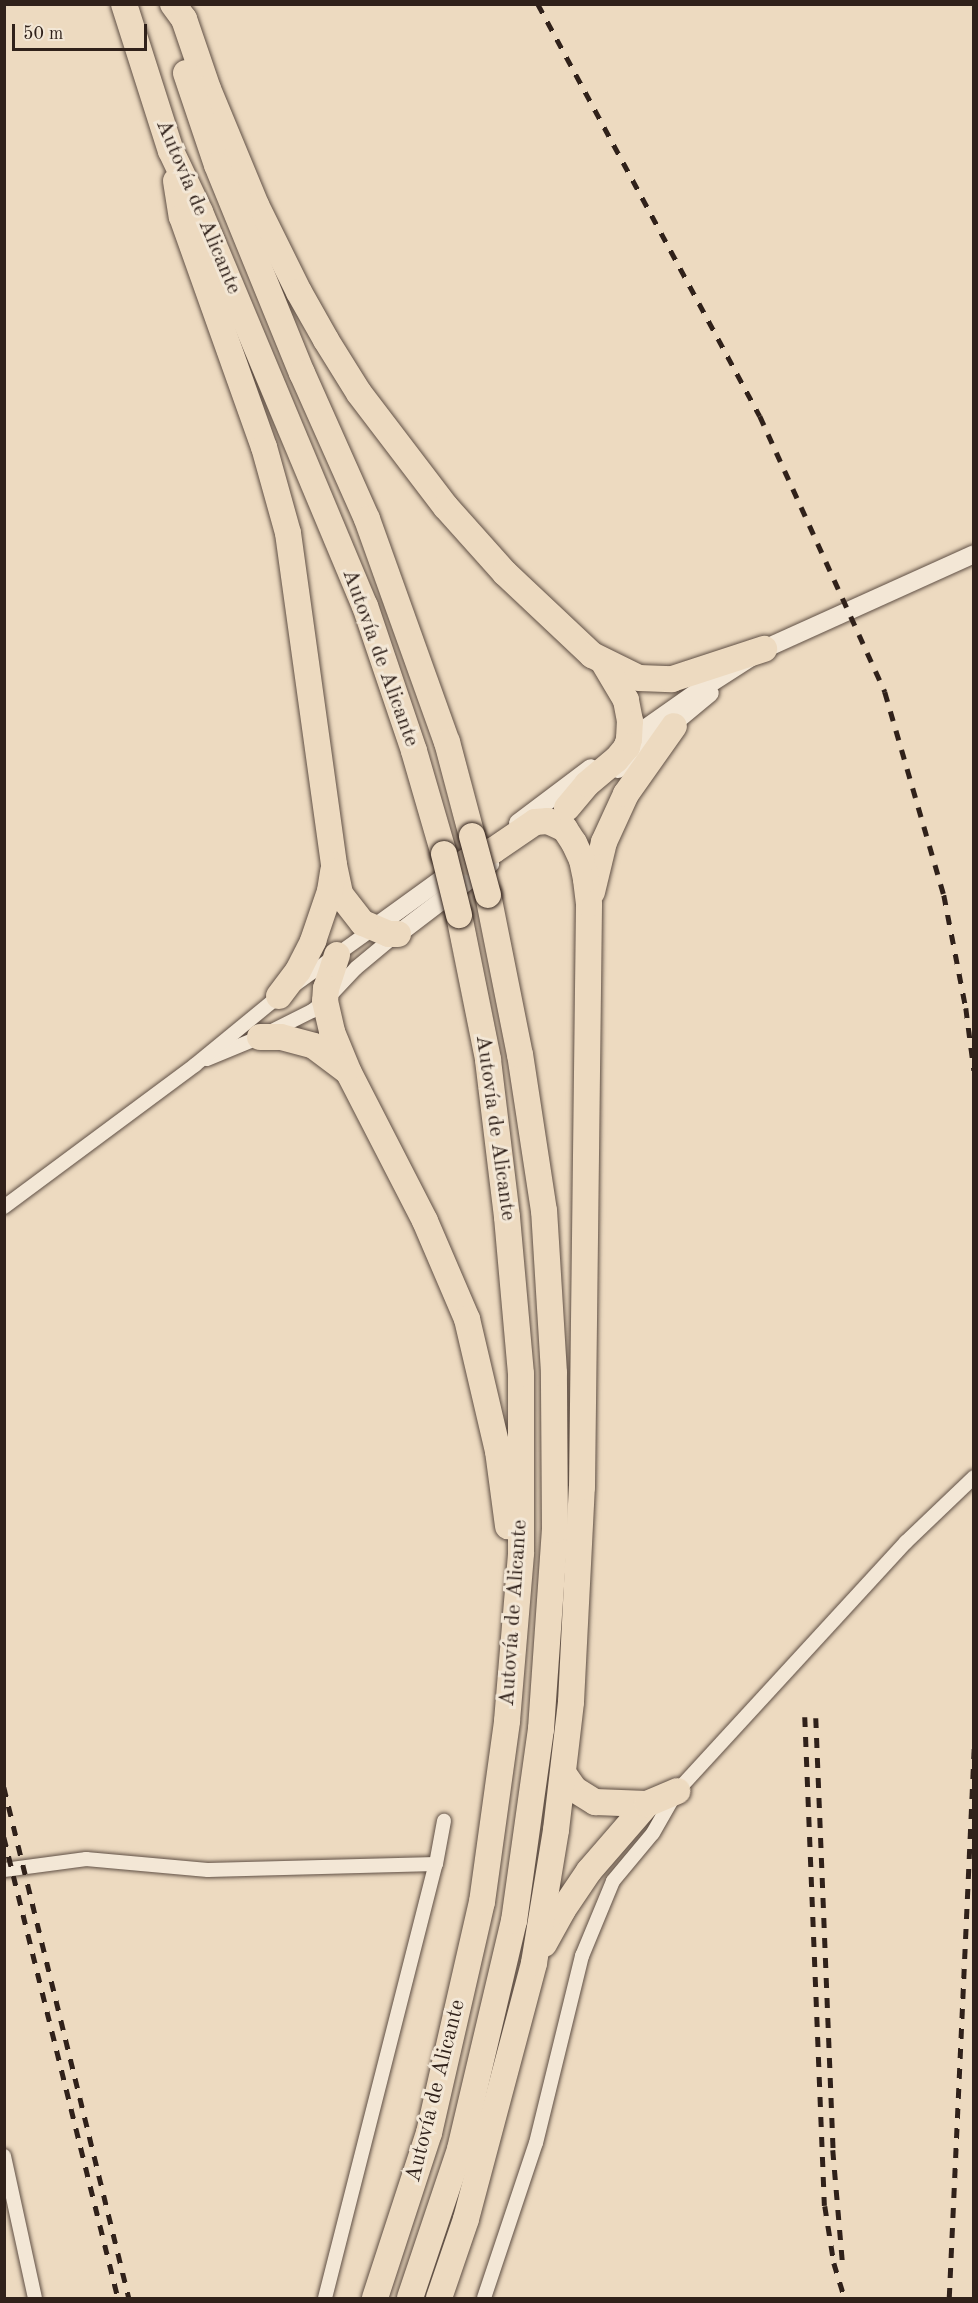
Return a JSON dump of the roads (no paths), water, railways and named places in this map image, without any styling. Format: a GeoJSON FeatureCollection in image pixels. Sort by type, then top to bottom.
{"type":"FeatureCollection","features":[{"type":"Feature","properties":{"kind":"highway","name":"Autovía de Alicante"},"geometry":{"type":"LineString","coordinates":[[124,4],[171,151],[200,212],[364,606],[414,751],[455,858],[459,915],[488,1059],[507,1216],[521,1374],[521,1553],[507,1721],[482,1902],[429,2133],[375,2298]]}},
{"type":"Feature","properties":{"kind":"highway","name":"Autovía de Alicante"},"geometry":{"type":"LineString","coordinates":[[164,4],[216,165],[302,373],[367,519],[447,742],[488,895],[520,1055],[544,1211],[554,1373],[555,1530],[541,1729],[514,1921],[460,2149],[410,2298]]}},
{"type":"Feature","properties":{"kind":"highway"},"geometry":{"type":"LineString","coordinates":[[173,4],[184,19],[208,89],[256,205],[299,292],[359,393],[446,507],[505,573],[568,634],[604,663],[639,678],[672,679],[764,649]]}},
{"type":"Feature","properties":{"kind":"highway"},"geometry":{"type":"LineString","coordinates":[[171,151],[182,218],[261,437],[288,533],[334,865],[340,894],[363,923],[386,931]]}},
{"type":"Feature","properties":{"kind":"highway"},"geometry":{"type":"LineString","coordinates":[[455,858],[494,850],[534,822],[557,814],[627,747],[630,722],[626,700],[604,663]]}},
{"type":"Feature","properties":{"kind":"highway"},"geometry":{"type":"LineString","coordinates":[[589,904],[604,842],[616,814],[641,770],[674,726]]}},
{"type":"Feature","properties":{"kind":"highway"},"geometry":{"type":"LineString","coordinates":[[439,2298],[466,2219],[534,1963],[563,1773],[572,1691],[582,1487],[589,904],[582,860],[557,814]]}},
{"type":"Feature","properties":{"kind":"highway"},"geometry":{"type":"LineString","coordinates":[[279,996],[298,971],[314,941],[330,891],[334,865]]}},
{"type":"Feature","properties":{"kind":"highway"},"geometry":{"type":"LineString","coordinates":[[337,955],[328,977],[325,1001],[332,1032],[349,1073],[425,1221],[467,1319],[498,1451],[506,1521],[521,1553]]}},
{"type":"Feature","properties":{"kind":"highway"},"geometry":{"type":"LineString","coordinates":[[260,1037],[281,1037],[314,1046],[331,1056],[349,1073]]}},
{"type":"Feature","properties":{"kind":"highway"},"geometry":{"type":"LineString","coordinates":[[563,1773],[574,1789],[595,1802],[647,1804],[677,1791]]}},
{"type":"Feature","properties":{"kind":"highway"},"geometry":{"type":"LineString","coordinates":[[534,1963],[562,1911],[590,1871],[647,1804]]}},
{"type":"Feature","properties":{"kind":"street"},"geometry":{"type":"LineString","coordinates":[[195,1065],[260,1037],[325,1001],[386,931],[455,858],[764,649],[974,554]]}},
{"type":"Feature","properties":{"kind":"street"},"geometry":{"type":"LineString","coordinates":[[4,1207],[195,1065],[279,996],[337,955],[386,931],[557,814],[674,726],[735,669]]}},
{"type":"Feature","properties":{"kind":"street"},"geometry":{"type":"LineString","coordinates":[[484,2298],[536,2143],[582,1956],[613,1881],[653,1833],[677,1791],[906,1542],[974,1477]]}},
{"type":"Feature","properties":{"kind":"street"},"geometry":{"type":"LineString","coordinates":[[325,2298],[436,1864],[444,1821]]}},
{"type":"Feature","properties":{"kind":"street"},"geometry":{"type":"LineString","coordinates":[[4,1870],[86,1860],[208,1870],[436,1864]]}},
{"type":"Feature","properties":{"kind":"street"},"geometry":{"type":"LineString","coordinates":[[4,2156],[35,2298]]}},
{"type":"Feature","properties":{"kind":"railway"},"geometry":{"type":"LineString","coordinates":[[538,4],[760,416],[885,692],[944,895],[966,1008],[974,1070]]}},
{"type":"Feature","properties":{"kind":"railway"},"geometry":{"type":"LineString","coordinates":[[805,1717],[825,2206],[834,2263],[845,2298]]}},
{"type":"Feature","properties":{"kind":"railway"},"geometry":{"type":"LineString","coordinates":[[816,1718],[833,2150],[843,2266]]}},
{"type":"Feature","properties":{"kind":"railway"},"geometry":{"type":"LineString","coordinates":[[949,2298],[974,1747]]}},
{"type":"Feature","properties":{"kind":"railway"},"geometry":{"type":"LineString","coordinates":[[4,1787],[129,2298]]}},
{"type":"Feature","properties":{"kind":"railway"},"geometry":{"type":"LineString","coordinates":[[4,1837],[118,2298]]}}]}
